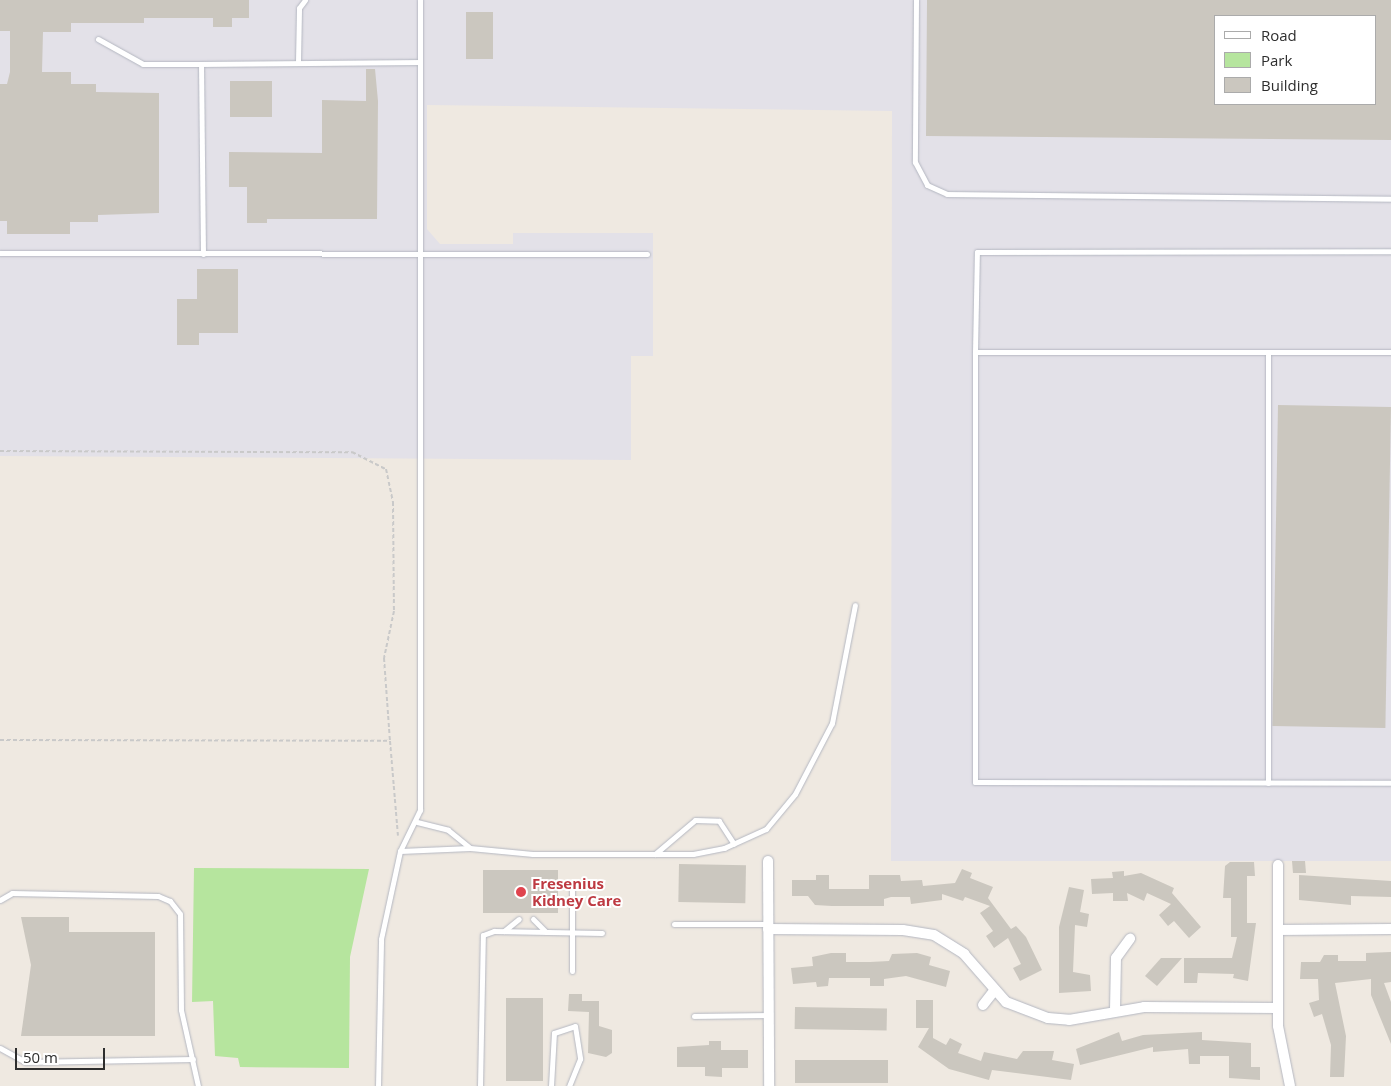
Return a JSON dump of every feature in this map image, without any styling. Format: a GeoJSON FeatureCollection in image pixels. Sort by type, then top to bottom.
{"type":"FeatureCollection","features":[{"type":"Feature","properties":{"kind":"street"},"geometry":{"type":"LineString","coordinates":[[768,861],[769,1086]]}},
{"type":"Feature","properties":{"kind":"street"},"geometry":{"type":"LineString","coordinates":[[1278,865],[1278,1008],[1290,1086]]}},
{"type":"Feature","properties":{"kind":"street"},"geometry":{"type":"LineString","coordinates":[[768,927],[921,931],[964,954],[993,992],[1022,1011],[1048,1018],[1069,1020],[1115,1010],[1278,1008]]}},
{"type":"Feature","properties":{"kind":"street"},"geometry":{"type":"LineString","coordinates":[[1278,930],[1391,929]]}},
{"type":"Feature","properties":{"kind":"street"},"geometry":{"type":"LineString","coordinates":[[1115,1010],[1116,958],[1130,939]]}},
{"type":"Feature","properties":{"kind":"street"},"geometry":{"type":"LineString","coordinates":[[983,1005],[993,992]]}},
{"type":"Feature","properties":{"kind":"lane"},"geometry":{"type":"LineString","coordinates":[[298,62],[299,8],[305,0]]}},
{"type":"Feature","properties":{"kind":"lane"},"geometry":{"type":"LineString","coordinates":[[378,1086],[379,957],[400,851],[417,822],[421,256],[420,0]]}},
{"type":"Feature","properties":{"kind":"lane"},"geometry":{"type":"LineString","coordinates":[[916,0],[915,162],[927,184],[947,194],[1391,199]]}},
{"type":"Feature","properties":{"kind":"lane"},"geometry":{"type":"LineString","coordinates":[[98,39],[143,64],[420,62]]}},
{"type":"Feature","properties":{"kind":"lane"},"geometry":{"type":"LineString","coordinates":[[201,64],[203,254]]}},
{"type":"Feature","properties":{"kind":"lane"},"geometry":{"type":"LineString","coordinates":[[1391,252],[977,252],[975,352],[975,782],[1391,783]]}},
{"type":"Feature","properties":{"kind":"lane"},"geometry":{"type":"LineString","coordinates":[[0,253],[421,256],[647,254]]}},
{"type":"Feature","properties":{"kind":"lane"},"geometry":{"type":"LineString","coordinates":[[975,352],[1391,352]]}},
{"type":"Feature","properties":{"kind":"lane"},"geometry":{"type":"LineString","coordinates":[[1268,353],[1268,783]]}},
{"type":"Feature","properties":{"kind":"lane"},"geometry":{"type":"LineString","coordinates":[[400,851],[470,848],[533,854],[693,854],[734,844],[766,829],[795,794],[832,723],[854,605]]}},
{"type":"Feature","properties":{"kind":"lane"},"geometry":{"type":"LineString","coordinates":[[655,854],[695,820],[719,821],[734,844]]}},
{"type":"Feature","properties":{"kind":"lane"},"geometry":{"type":"LineString","coordinates":[[417,822],[448,830],[470,848]]}},
{"type":"Feature","properties":{"kind":"lane"},"geometry":{"type":"LineString","coordinates":[[572,886],[572,972]]}},
{"type":"Feature","properties":{"kind":"lane"},"geometry":{"type":"LineString","coordinates":[[0,899],[12,893],[158,896],[170,901],[180,914],[181,1010],[198,1086]]}},
{"type":"Feature","properties":{"kind":"lane"},"geometry":{"type":"LineString","coordinates":[[503,931],[519,919]]}},
{"type":"Feature","properties":{"kind":"lane"},"geometry":{"type":"LineString","coordinates":[[534,919],[546,932]]}},
{"type":"Feature","properties":{"kind":"lane"},"geometry":{"type":"LineString","coordinates":[[674,924],[768,927]]}},
{"type":"Feature","properties":{"kind":"lane"},"geometry":{"type":"LineString","coordinates":[[480,1086],[482,935],[503,931],[602,933]]}},
{"type":"Feature","properties":{"kind":"lane"},"geometry":{"type":"LineString","coordinates":[[694,1016],[768,1015]]}},
{"type":"Feature","properties":{"kind":"lane"},"geometry":{"type":"LineString","coordinates":[[552,1086],[554,1033],[574,1026],[580,1059],[569,1086]]}},
{"type":"Feature","properties":{"kind":"lane"},"geometry":{"type":"LineString","coordinates":[[0,1048],[25,1062],[193,1059]]}},
{"type":"Feature","properties":{"kind":"path"},"geometry":{"type":"LineString","coordinates":[[0,451],[352,452],[386,469],[393,502],[394,611],[384,666],[400,851]]}},
{"type":"Feature","properties":{"kind":"path"},"geometry":{"type":"LineString","coordinates":[[0,740],[390,742]]}},
{"type":"Feature","properties":{"kind":"shaded area"},"geometry":{"type":"Polygon","coordinates":[[[0,0],[1391,0],[1391,861],[891,861],[892,111],[427,105],[427,229],[440,244],[513,244],[513,233],[653,233],[653,356],[631,356],[631,460],[0,456],[0,0]]]}},
{"type":"Feature","properties":{"kind":"green space"},"geometry":{"type":"Polygon","coordinates":[[[194,868],[369,869],[350,957],[349,1068],[240,1067],[238,1058],[215,1056],[213,1001],[192,1002],[194,868]]]}},
{"type":"Feature","properties":{"kind":"building"},"geometry":{"type":"Polygon","coordinates":[[[0,0],[249,0],[249,18],[232,18],[232,27],[213,27],[213,18],[144,18],[144,23],[71,23],[71,32],[43,32],[42,72],[71,72],[71,84],[96,84],[96,92],[159,93],[159,213],[98,215],[98,222],[70,222],[70,234],[7,234],[7,221],[0,221],[0,84],[7,84],[10,72],[10,31],[0,31],[0,0]]]}},
{"type":"Feature","properties":{"kind":"building"},"geometry":{"type":"Polygon","coordinates":[[[927,0],[1391,0],[1391,140],[926,136],[927,0]]]}},
{"type":"Feature","properties":{"kind":"building"},"geometry":{"type":"Polygon","coordinates":[[[466,12],[493,12],[493,59],[466,59],[466,12]]]}},
{"type":"Feature","properties":{"kind":"building"},"geometry":{"type":"Polygon","coordinates":[[[366,69],[375,69],[378,101],[377,219],[267,219],[267,223],[247,223],[247,187],[229,187],[229,152],[322,153],[322,100],[366,101],[366,69]]]}},
{"type":"Feature","properties":{"kind":"building"},"geometry":{"type":"Polygon","coordinates":[[[230,81],[272,81],[272,117],[230,117],[230,81]]]}},
{"type":"Feature","properties":{"kind":"building"},"geometry":{"type":"Polygon","coordinates":[[[197,269],[238,269],[238,333],[199,333],[199,345],[177,345],[177,299],[197,299],[197,269]]]}},
{"type":"Feature","properties":{"kind":"building"},"geometry":{"type":"Polygon","coordinates":[[[1278,405],[1391,407],[1385,728],[1272,726],[1278,405]]]}},
{"type":"Feature","properties":{"kind":"building"},"geometry":{"type":"Polygon","coordinates":[[[1292,861],[1305,861],[1306,873],[1293,873],[1292,861]]]}},
{"type":"Feature","properties":{"kind":"building"},"geometry":{"type":"Polygon","coordinates":[[[1230,862],[1254,862],[1255,876],[1247,876],[1247,923],[1256,923],[1248,981],[1233,978],[1234,974],[1198,973],[1197,983],[1184,983],[1184,958],[1232,958],[1237,937],[1231,937],[1231,898],[1223,898],[1225,866],[1230,862]]]}},
{"type":"Feature","properties":{"kind":"building"},"geometry":{"type":"Polygon","coordinates":[[[679,864],[746,865],[745,903],[678,902],[679,864]]]}},
{"type":"Feature","properties":{"kind":"building"},"geometry":{"type":"Polygon","coordinates":[[[962,869],[972,873],[970,878],[993,887],[988,898],[1011,929],[1016,926],[1026,937],[1042,970],[1020,981],[1013,968],[1021,964],[1008,938],[994,948],[986,936],[993,931],[980,913],[990,906],[965,897],[963,901],[942,894],[942,900],[911,904],[910,897],[891,897],[884,899],[884,906],[832,906],[815,905],[808,896],[792,896],[792,880],[816,880],[816,875],[829,875],[829,889],[869,889],[869,875],[900,875],[901,881],[922,880],[923,886],[955,883],[962,869]]]}},
{"type":"Feature","properties":{"kind":"building","name":"Fresenius Kidney Care"},"geometry":{"type":"Polygon","coordinates":[[[483,870],[558,870],[558,913],[483,913],[483,870]]]}},
{"type":"Feature","properties":{"kind":"building"},"geometry":{"type":"Polygon","coordinates":[[[1124,871],[1124,876],[1141,873],[1174,888],[1172,893],[1201,927],[1189,938],[1174,921],[1168,926],[1159,915],[1171,904],[1147,893],[1144,901],[1127,893],[1128,901],[1113,901],[1113,893],[1092,894],[1091,879],[1113,878],[1112,872],[1124,871]]]}},
{"type":"Feature","properties":{"kind":"building"},"geometry":{"type":"Polygon","coordinates":[[[1299,875],[1391,881],[1391,897],[1351,896],[1351,905],[1299,900],[1299,875]]]}},
{"type":"Feature","properties":{"kind":"building"},"geometry":{"type":"Polygon","coordinates":[[[1069,887],[1084,890],[1080,912],[1089,914],[1087,927],[1075,925],[1073,972],[1090,975],[1091,991],[1059,993],[1059,927],[1069,887]]]}},
{"type":"Feature","properties":{"kind":"building"},"geometry":{"type":"Polygon","coordinates":[[[21,917],[69,917],[69,932],[155,932],[155,1036],[21,1036],[31,965],[21,917]]]}},
{"type":"Feature","properties":{"kind":"building"},"geometry":{"type":"Polygon","coordinates":[[[1391,952],[1391,982],[1384,983],[1391,1002],[1391,1044],[1371,995],[1371,979],[1335,983],[1346,1036],[1344,1077],[1330,1077],[1331,1045],[1322,1014],[1314,1017],[1309,1003],[1319,1000],[1318,979],[1300,979],[1301,962],[1320,962],[1324,955],[1338,955],[1338,961],[1366,961],[1366,953],[1391,952]]]}},
{"type":"Feature","properties":{"kind":"building"},"geometry":{"type":"Polygon","coordinates":[[[831,953],[846,953],[846,962],[870,962],[889,961],[892,954],[917,953],[931,957],[929,965],[950,971],[946,987],[906,976],[884,979],[884,986],[870,986],[870,978],[829,978],[828,986],[817,987],[816,982],[793,984],[791,968],[813,966],[812,957],[831,953]]]}},
{"type":"Feature","properties":{"kind":"building"},"geometry":{"type":"Polygon","coordinates":[[[1161,958],[1182,958],[1157,986],[1145,976],[1161,958]]]}},
{"type":"Feature","properties":{"kind":"building"},"geometry":{"type":"Polygon","coordinates":[[[569,994],[582,994],[582,1001],[599,1001],[599,1026],[612,1030],[612,1053],[606,1057],[588,1053],[589,1012],[568,1011],[569,994]]]}},
{"type":"Feature","properties":{"kind":"building"},"geometry":{"type":"Polygon","coordinates":[[[506,998],[543,998],[543,1081],[506,1081],[506,998]]]}},
{"type":"Feature","properties":{"kind":"building"},"geometry":{"type":"Polygon","coordinates":[[[916,1000],[933,1000],[933,1038],[946,1045],[950,1038],[962,1044],[958,1053],[981,1061],[984,1052],[1017,1059],[1023,1051],[1054,1051],[1052,1060],[1074,1064],[1071,1080],[992,1070],[989,1080],[949,1069],[918,1047],[929,1028],[916,1028],[916,1000]]]}},
{"type":"Feature","properties":{"kind":"building"},"geometry":{"type":"Polygon","coordinates":[[[795,1007],[887,1009],[887,1031],[795,1029],[795,1007]]]}},
{"type":"Feature","properties":{"kind":"building"},"geometry":{"type":"Polygon","coordinates":[[[1119,1032],[1122,1041],[1143,1035],[1202,1032],[1202,1040],[1251,1043],[1251,1067],[1260,1067],[1260,1080],[1229,1078],[1229,1056],[1200,1056],[1200,1064],[1189,1064],[1188,1049],[1153,1052],[1153,1047],[1080,1065],[1076,1049],[1119,1032]]]}},
{"type":"Feature","properties":{"kind":"building"},"geometry":{"type":"Polygon","coordinates":[[[709,1041],[721,1041],[721,1050],[748,1050],[748,1068],[722,1068],[722,1077],[705,1076],[705,1067],[677,1067],[677,1047],[709,1045],[709,1041]]]}},
{"type":"Feature","properties":{"kind":"building"},"geometry":{"type":"Polygon","coordinates":[[[795,1060],[888,1060],[888,1083],[795,1083],[795,1060]]]}},
{"type":"Feature","properties":{"kind":"place","name":"Fresenius Kidney Care"},"geometry":{"type":"Point","coordinates":[521,892]}}]}
